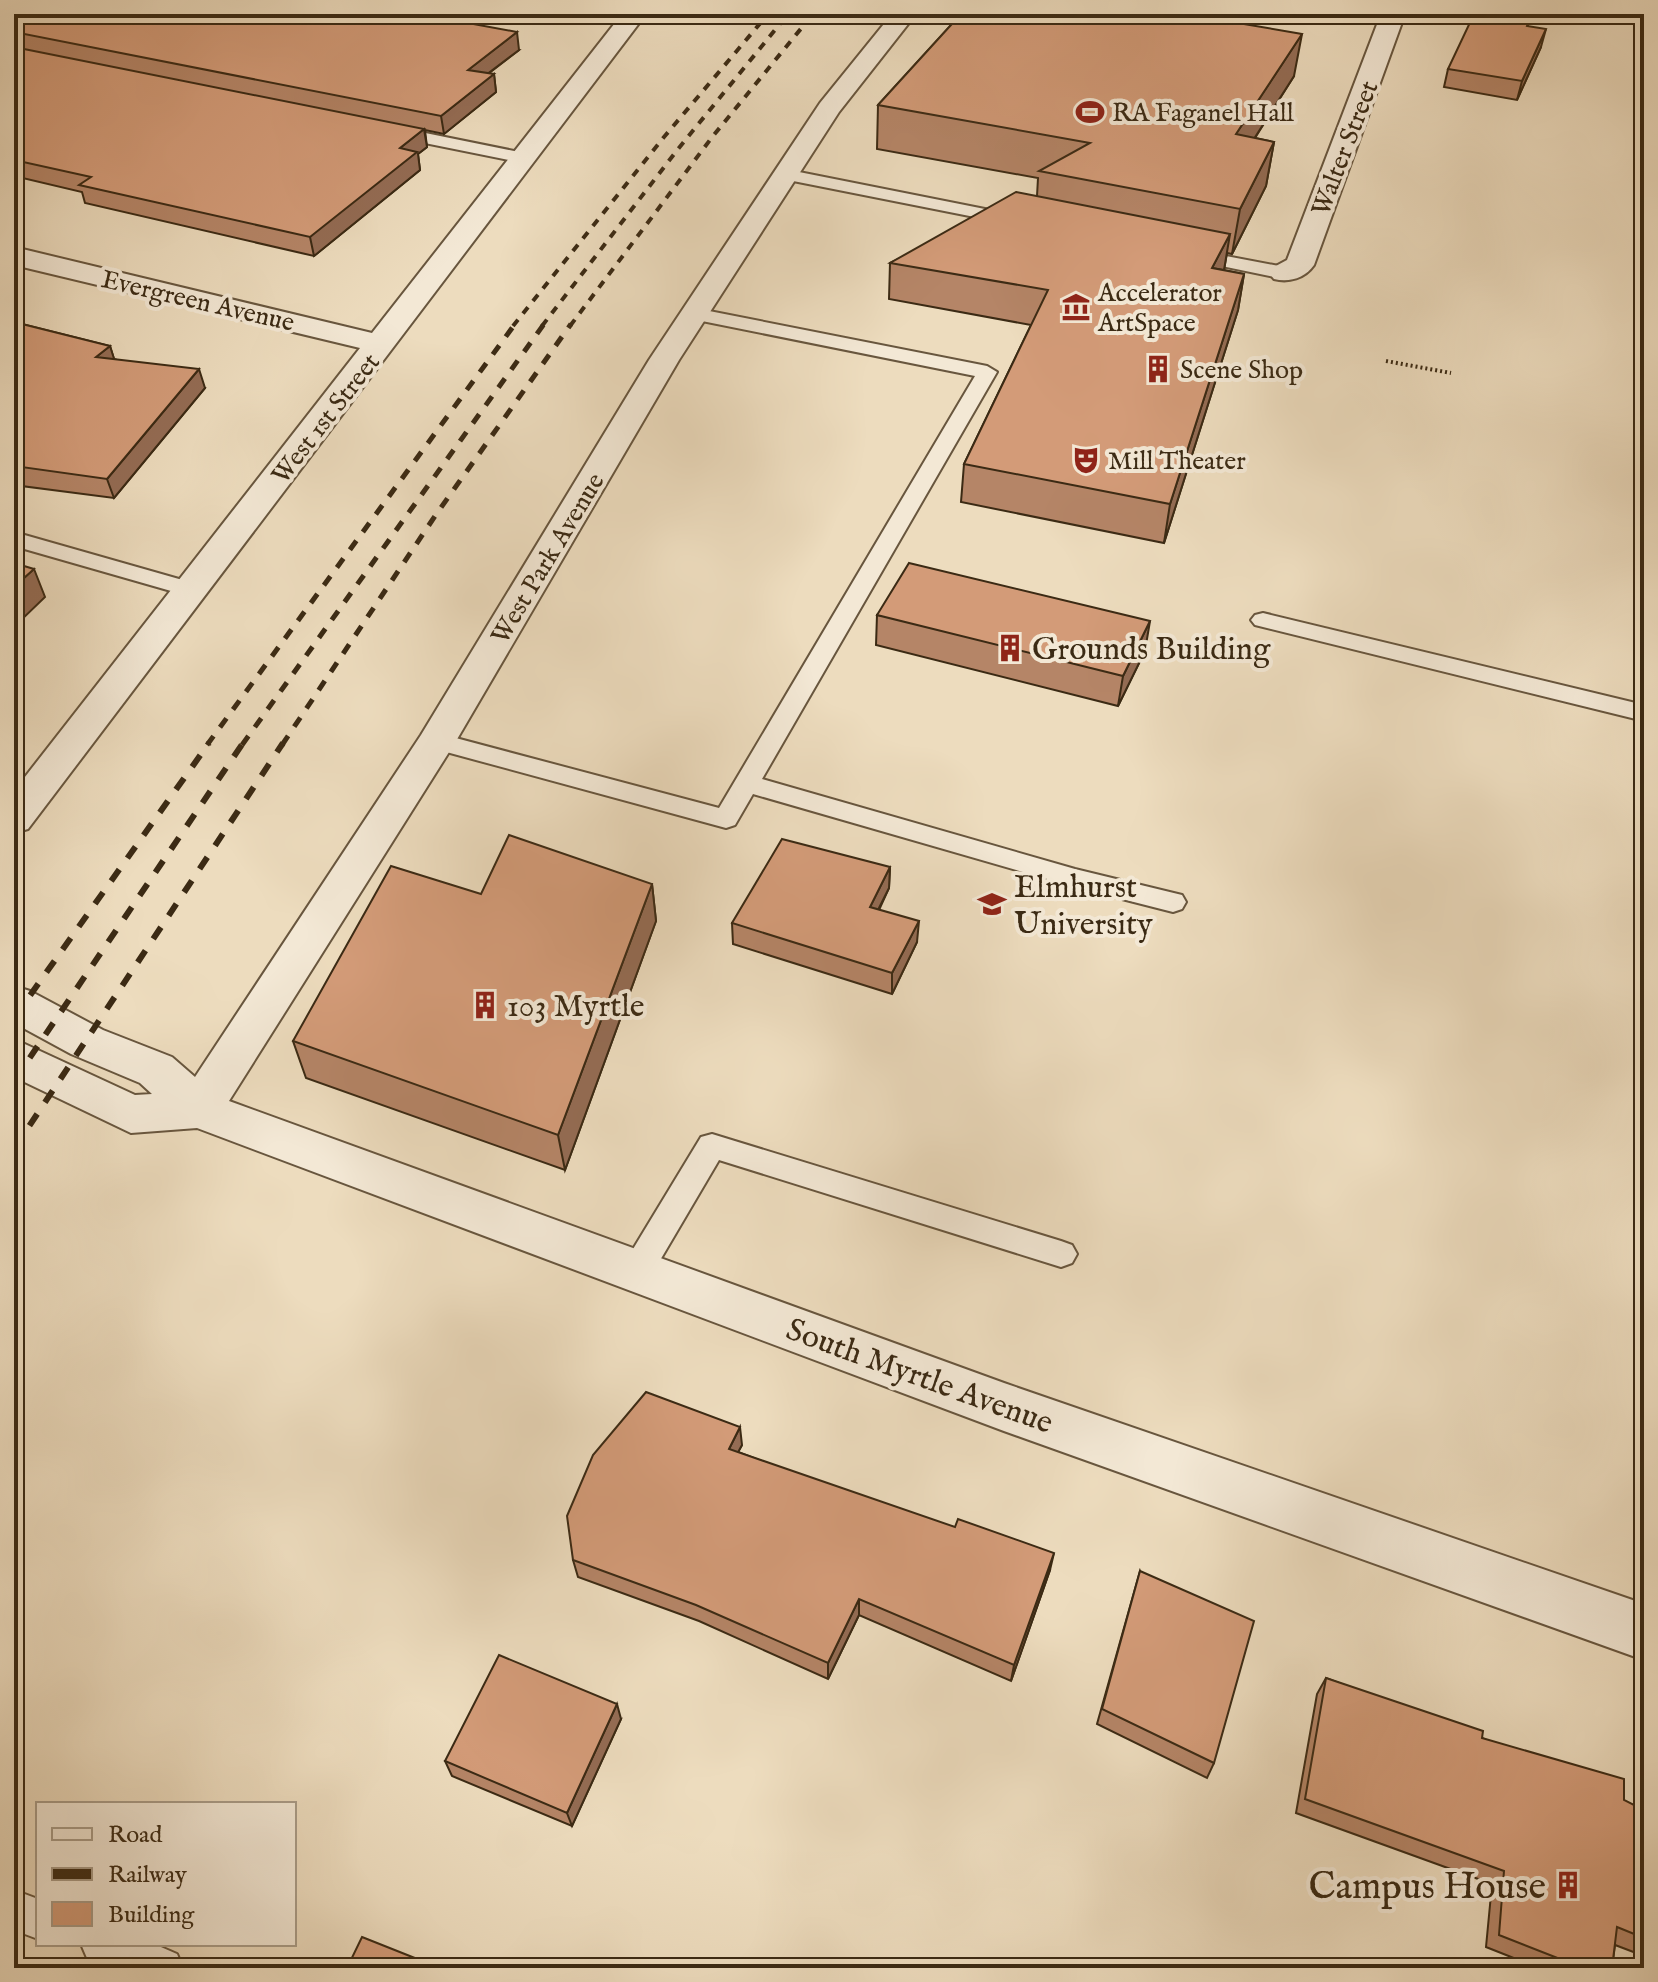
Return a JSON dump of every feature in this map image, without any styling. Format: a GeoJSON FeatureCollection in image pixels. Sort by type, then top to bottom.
{"type":"FeatureCollection","features":[{"type":"Feature","properties":{"kind":"street","name":"West 1st Street"},"geometry":{"type":"LineString","coordinates":[[14,819],[634,14]]}},
{"type":"Feature","properties":{"kind":"street","name":"West Park Avenue"},"geometry":{"type":"LineString","coordinates":[[199,1109],[437,741],[694,314],[784,174],[829,108],[904,14]]}},
{"type":"Feature","properties":{"kind":"street","name":"Walter Street"},"geometry":{"type":"LineString","coordinates":[[1284,273],[1300,265],[1393,14]]}},
{"type":"Feature","properties":{"kind":"street","name":"Evergreen Avenue"},"geometry":{"type":"LineString","coordinates":[[14,256],[382,344]]}},
{"type":"Feature","properties":{"kind":"street","name":"South Myrtle Avenue"},"geometry":{"type":"LineString","coordinates":[[14,1003],[75,1036],[156,1070],[199,1109],[1004,1407],[1644,1632]]}},
{"type":"Feature","properties":{"kind":"street","name":"South Myrtle Avenue"},"geometry":{"type":"LineString","coordinates":[[14,1057],[131,1114],[199,1109]]}},
{"type":"Feature","properties":{"kind":"lane"},"geometry":{"type":"LineString","coordinates":[[368,126],[524,158]]}},
{"type":"Feature","properties":{"kind":"lane"},"geometry":{"type":"LineString","coordinates":[[784,174],[1034,224]]}},
{"type":"Feature","properties":{"kind":"lane"},"geometry":{"type":"LineString","coordinates":[[1175,251],[1284,273]]}},
{"type":"Feature","properties":{"kind":"lane"},"geometry":{"type":"LineString","coordinates":[[437,741],[726,819],[987,372],[694,314]]}},
{"type":"Feature","properties":{"kind":"lane"},"geometry":{"type":"LineString","coordinates":[[14,539],[192,590]]}},
{"type":"Feature","properties":{"kind":"lane"},"geometry":{"type":"LineString","coordinates":[[1263,620],[1644,713]]}},
{"type":"Feature","properties":{"kind":"lane"},"geometry":{"type":"LineString","coordinates":[[745,783],[1075,878],[1173,902]]}},
{"type":"Feature","properties":{"kind":"lane"},"geometry":{"type":"LineString","coordinates":[[638,1269],[712,1146],[1061,1254]]}},
{"type":"Feature","properties":{"kind":"lane"},"geometry":{"type":"LineString","coordinates":[[14,1910],[36,1918]]}},
{"type":"Feature","properties":{"kind":"lane"},"geometry":{"type":"LineString","coordinates":[[106,1946],[163,1968]]}},
{"type":"Feature","properties":{"kind":"path"},"geometry":{"type":"LineString","coordinates":[[1386,361],[1451,373]]}},
{"type":"Feature","properties":{"kind":"building"},"geometry":{"type":"Polygon","coordinates":[[[14,14],[419,14],[517,32],[468,70],[494,74],[441,116],[14,32],[14,14]]]}},
{"type":"Feature","properties":{"kind":"building","name":"RA Faganel Hall"},"geometry":{"type":"Polygon","coordinates":[[[961,14],[1244,14],[1238,23],[1302,34],[1236,134],[1274,142],[1240,209],[1039,171],[1090,143],[878,105],[961,14]]]}},
{"type":"Feature","properties":{"kind":"building"},"geometry":{"type":"Polygon","coordinates":[[[1474,14],[1530,18],[1527,26],[1546,29],[1522,81],[1448,69],[1474,14]]]}},
{"type":"Feature","properties":{"kind":"building"},"geometry":{"type":"Polygon","coordinates":[[[14,47],[424,129],[400,148],[417,152],[310,237],[79,185],[91,177],[14,160],[14,47]]]}},
{"type":"Feature","properties":{"kind":"building"},"geometry":{"type":"Polygon","coordinates":[[[1016,192],[1230,234],[1212,268],[1244,274],[1170,504],[964,464],[1048,290],[890,263],[1016,192]]]}},
{"type":"Feature","properties":{"kind":"building"},"geometry":{"type":"Polygon","coordinates":[[[14,322],[110,346],[96,357],[199,369],[107,479],[14,466],[14,322]]]}},
{"type":"Feature","properties":{"kind":"building"},"geometry":{"type":"Polygon","coordinates":[[[14,563],[34,569],[14,587],[14,563]]]}},
{"type":"Feature","properties":{"kind":"building"},"geometry":{"type":"Polygon","coordinates":[[[909,563],[1150,621],[1123,676],[877,615],[909,563]]]}},
{"type":"Feature","properties":{"kind":"building","name":"103 Myrtle"},"geometry":{"type":"Polygon","coordinates":[[[509,835],[652,884],[558,1135],[293,1041],[391,866],[481,894],[509,835]]]}},
{"type":"Feature","properties":{"kind":"building"},"geometry":{"type":"Polygon","coordinates":[[[782,839],[890,867],[870,907],[919,921],[892,973],[732,923],[782,839]]]}},
{"type":"Feature","properties":{"kind":"building"},"geometry":{"type":"Polygon","coordinates":[[[646,1392],[740,1427],[729,1449],[955,1527],[958,1519],[1054,1553],[1014,1665],[859,1599],[828,1663],[696,1605],[573,1560],[567,1516],[593,1455],[646,1392]]]}},
{"type":"Feature","properties":{"kind":"building"},"geometry":{"type":"Polygon","coordinates":[[[1140,1571],[1254,1621],[1214,1763],[1102,1709],[1140,1571]]]}},
{"type":"Feature","properties":{"kind":"building"},"geometry":{"type":"Polygon","coordinates":[[[499,1655],[617,1704],[567,1813],[445,1761],[499,1655]]]}},
{"type":"Feature","properties":{"kind":"building"},"geometry":{"type":"Polygon","coordinates":[[[1326,1678],[1483,1731],[1482,1738],[1624,1779],[1624,1800],[1644,1810],[1644,1938],[1617,1927],[1612,1968],[1583,1968],[1499,1935],[1504,1871],[1305,1799],[1326,1678]]]}},
{"type":"Feature","properties":{"kind":"building"},"geometry":{"type":"Polygon","coordinates":[[[362,1937],[440,1968],[347,1968],[362,1937]]]}},
{"type":"Feature","properties":{"kind":"railway"},"geometry":{"type":"LineString","coordinates":[[513,326],[664,137],[768,14]]}},
{"type":"Feature","properties":{"kind":"railway"},"geometry":{"type":"LineString","coordinates":[[542,326],[678,149],[788,14]]}},
{"type":"Feature","properties":{"kind":"railway"},"geometry":{"type":"LineString","coordinates":[[570,326],[713,136],[813,14]]}},
{"type":"Feature","properties":{"kind":"railway"},"geometry":{"type":"LineString","coordinates":[[207,745],[515,324]]}},
{"type":"Feature","properties":{"kind":"railway"},"geometry":{"type":"LineString","coordinates":[[242,745],[544,324]]}},
{"type":"Feature","properties":{"kind":"railway"},"geometry":{"type":"LineString","coordinates":[[282,745],[435,516],[571,324]]}},
{"type":"Feature","properties":{"kind":"railway"},"geometry":{"type":"LineString","coordinates":[[14,1018],[209,743]]}},
{"type":"Feature","properties":{"kind":"railway"},"geometry":{"type":"LineString","coordinates":[[14,1081],[243,743]]}},
{"type":"Feature","properties":{"kind":"railway"},"geometry":{"type":"LineString","coordinates":[[14,1149],[283,743]]}},
{"type":"Feature","properties":{"kind":"place","name":"RA Faganel Hall"},"geometry":{"type":"Point","coordinates":[1090,112]}},
{"type":"Feature","properties":{"kind":"place","name":"Accelerator ArtSpace"},"geometry":{"type":"Point","coordinates":[1076,307]}},
{"type":"Feature","properties":{"kind":"place","name":"Scene Shop"},"geometry":{"type":"Point","coordinates":[1158,369]}},
{"type":"Feature","properties":{"kind":"place","name":"Mill Theater"},"geometry":{"type":"Point","coordinates":[1086,460]}},
{"type":"Feature","properties":{"kind":"place","name":"Grounds Building"},"geometry":{"type":"Point","coordinates":[1010,648]}},
{"type":"Feature","properties":{"kind":"place","name":"Elmhurst University"},"geometry":{"type":"Point","coordinates":[992,904]}},
{"type":"Feature","properties":{"kind":"place","name":"103 Myrtle"},"geometry":{"type":"Point","coordinates":[485,1005]}},
{"type":"Feature","properties":{"kind":"place","name":"Campus House"},"geometry":{"type":"Point","coordinates":[1568,1885]}}]}
